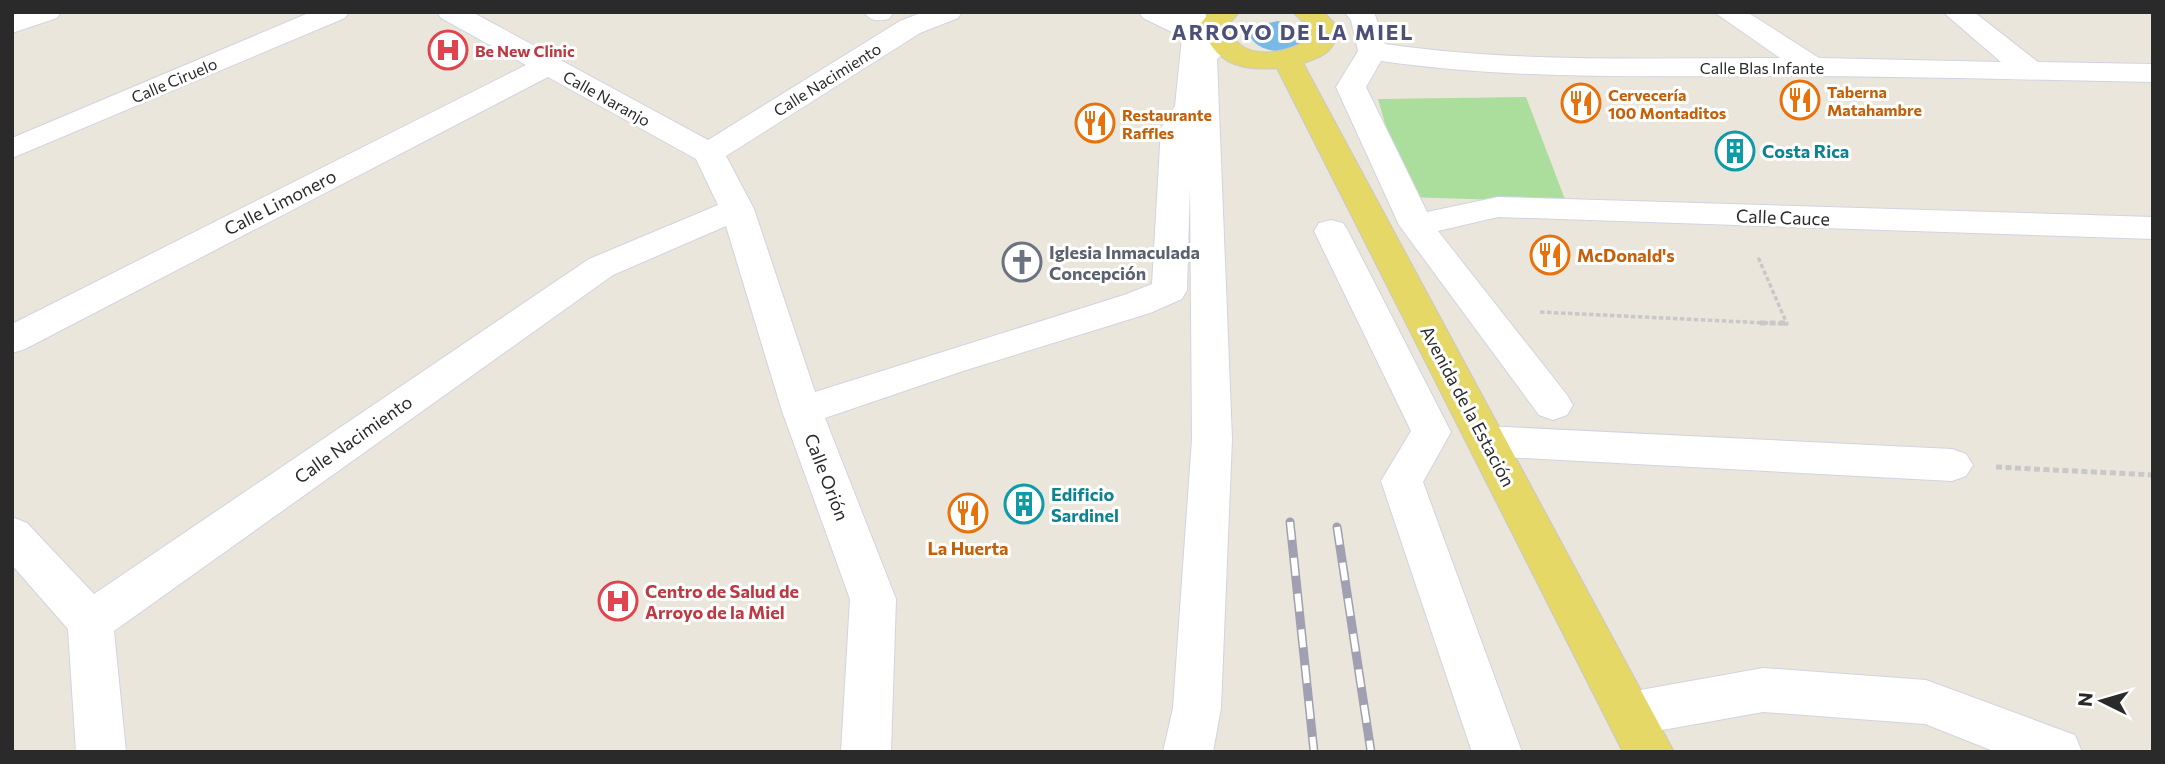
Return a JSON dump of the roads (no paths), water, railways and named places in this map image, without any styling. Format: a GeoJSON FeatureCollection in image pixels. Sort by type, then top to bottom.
{"type":"FeatureCollection","features":[{"type":"Feature","properties":{"kind":"main road"},"geometry":{"type":"LineString","coordinates":[[1210,27],[1250,58],[1287,60],[1317,50],[1324,42],[1325,32],[1321,22],[1307,12]]}},
{"type":"Feature","properties":{"kind":"main road","name":"Avenida de la Estación"},"geometry":{"type":"LineString","coordinates":[[1287,60],[1639,733]]}},
{"type":"Feature","properties":{"kind":"street"},"geometry":{"type":"LineString","coordinates":[[12,25],[47,12]]}},
{"type":"Feature","properties":{"kind":"street","name":"Calle Ciruelo"},"geometry":{"type":"LineString","coordinates":[[12,149],[335,12]]}},
{"type":"Feature","properties":{"kind":"street","name":"Calle Nacimiento"},"geometry":{"type":"LineString","coordinates":[[709,153],[910,27],[947,12]]}},
{"type":"Feature","properties":{"kind":"street"},"geometry":{"type":"LineString","coordinates":[[1153,12],[1210,27]]}},
{"type":"Feature","properties":{"kind":"street"},"geometry":{"type":"LineString","coordinates":[[1728,12],[1813,67]]}},
{"type":"Feature","properties":{"kind":"street"},"geometry":{"type":"LineString","coordinates":[[1956,12],[2032,72]]}},
{"type":"Feature","properties":{"kind":"street"},"geometry":{"type":"LineString","coordinates":[[1370,14],[1372,51],[1350,87],[1416,225],[1553,405]]}},
{"type":"Feature","properties":{"kind":"street","name":"Calle Naranjo"},"geometry":{"type":"LineString","coordinates":[[473,16],[548,65],[709,153]]}},
{"type":"Feature","properties":{"kind":"street"},"geometry":{"type":"LineString","coordinates":[[802,411],[950,361],[1137,304],[1169,290],[1176,128],[1190,106],[1210,27]]}},
{"type":"Feature","properties":{"kind":"street"},"geometry":{"type":"LineString","coordinates":[[1192,730],[1212,439],[1203,55],[1210,27]]}},
{"type":"Feature","properties":{"kind":"street","name":"Calle Blas Infante"},"geometry":{"type":"LineString","coordinates":[[1372,51],[1457,63],[1544,67],[1813,67],[2153,73]]}},
{"type":"Feature","properties":{"kind":"street","name":"Calle Limonero"},"geometry":{"type":"LineString","coordinates":[[12,340],[548,65]]}},
{"type":"Feature","properties":{"kind":"street"},"geometry":{"type":"LineString","coordinates":[[709,153],[737,209]]}},
{"type":"Feature","properties":{"kind":"street","name":"Calle Cauce"},"geometry":{"type":"LineString","coordinates":[[1416,225],[1498,206],[2153,228]]}},
{"type":"Feature","properties":{"kind":"street","name":"Calle Nacimiento"},"geometry":{"type":"LineString","coordinates":[[90,622],[601,267],[737,209]]}},
{"type":"Feature","properties":{"kind":"street","name":"Calle Orión"},"geometry":{"type":"LineString","coordinates":[[737,209],[802,411],[873,599],[866,752]]}},
{"type":"Feature","properties":{"kind":"street"},"geometry":{"type":"LineString","coordinates":[[1331,231],[1431,432],[1402,481],[1497,752]]}},
{"type":"Feature","properties":{"kind":"street"},"geometry":{"type":"LineString","coordinates":[[1486,441],[1952,465]]}},
{"type":"Feature","properties":{"kind":"street"},"geometry":{"type":"LineString","coordinates":[[12,535],[90,622],[101,752]]}},
{"type":"Feature","properties":{"kind":"street"},"geometry":{"type":"LineString","coordinates":[[1639,733],[1763,690],[1926,702],[2057,752]]}},
{"type":"Feature","properties":{"kind":"water"},"geometry":{"type":"Polygon","coordinates":[[[1278,21],[1301,29],[1306,39],[1303,43],[1282,51],[1274,51],[1259,46],[1249,35],[1255,26],[1278,21]]]}},
{"type":"Feature","properties":{"kind":"railway"},"geometry":{"type":"LineString","coordinates":[[1290,522],[1314,752]]}},
{"type":"Feature","properties":{"kind":"railway"},"geometry":{"type":"LineString","coordinates":[[1337,527],[1371,752]]}},
{"type":"Feature","properties":{"kind":"place","name":"Be New Clinic"},"geometry":{"type":"Point","coordinates":[448,50]}},
{"type":"Feature","properties":{"kind":"place","name":"Taberna Matahambre"},"geometry":{"type":"Point","coordinates":[1800,100]}},
{"type":"Feature","properties":{"kind":"place","name":"Cervecería 100 Montaditos"},"geometry":{"type":"Point","coordinates":[1581,103]}},
{"type":"Feature","properties":{"kind":"place","name":"Restaurante Raffles"},"geometry":{"type":"Point","coordinates":[1095,123]}},
{"type":"Feature","properties":{"kind":"place","name":"Costa Rica"},"geometry":{"type":"Point","coordinates":[1735,151]}},
{"type":"Feature","properties":{"kind":"place","name":"McDonald's"},"geometry":{"type":"Point","coordinates":[1550,255]}},
{"type":"Feature","properties":{"kind":"place","name":"Iglesia Inmaculada Concepción"},"geometry":{"type":"Point","coordinates":[1022,262]}},
{"type":"Feature","properties":{"kind":"place","name":"Edificio Sardinel"},"geometry":{"type":"Point","coordinates":[1024,504]}},
{"type":"Feature","properties":{"kind":"place","name":"La Huerta"},"geometry":{"type":"Point","coordinates":[968,513]}},
{"type":"Feature","properties":{"kind":"place","name":"Centro de Salud de Arroyo de la Miel"},"geometry":{"type":"Point","coordinates":[618,601]}},
{"type":"Feature","properties":{"kind":"district","name":"ARROYO DE LA MIEL"},"geometry":{"type":"Point","coordinates":[1293,31]}}]}
